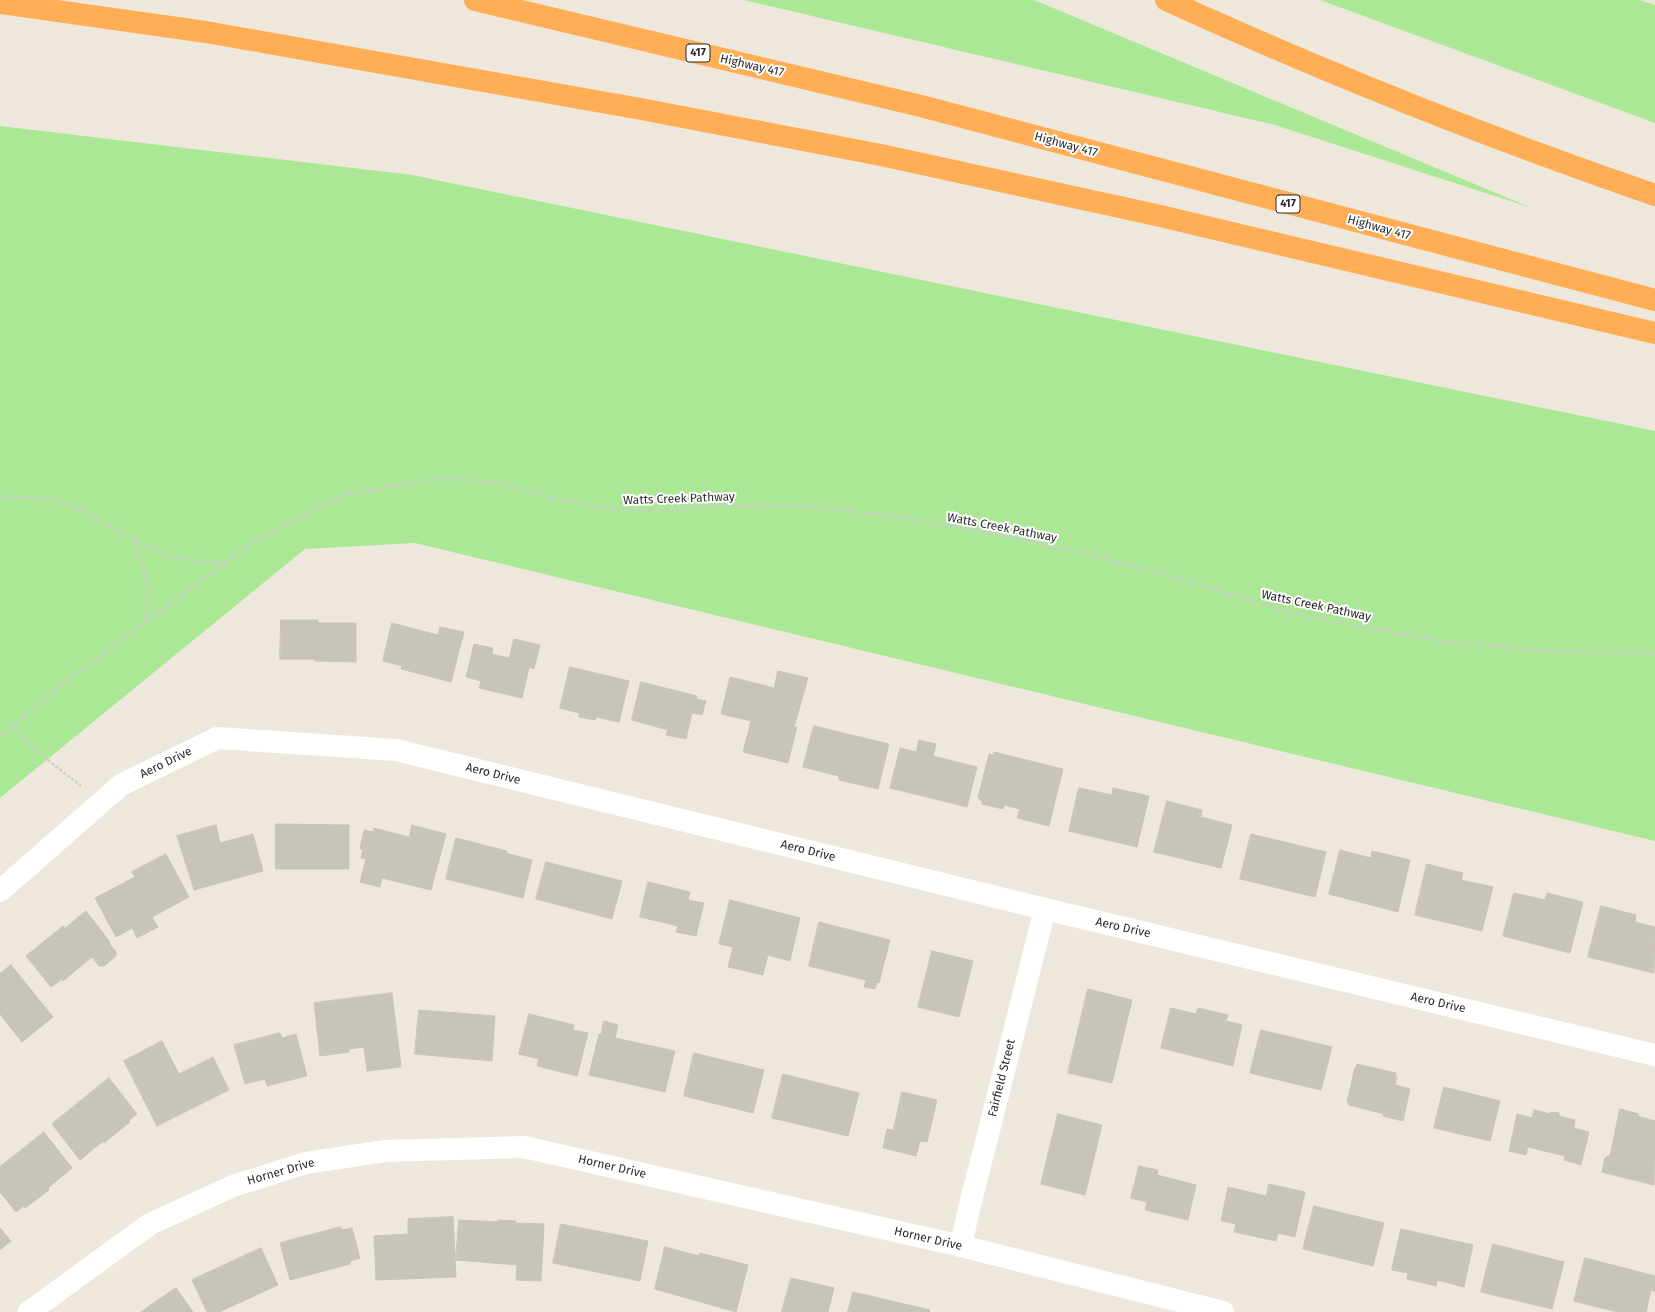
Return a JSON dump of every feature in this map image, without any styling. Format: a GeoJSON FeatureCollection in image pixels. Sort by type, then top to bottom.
{"type":"FeatureCollection","features":[{"type":"Feature","properties":{"kind":"highway","name":"Highway 417"},"geometry":{"type":"LineString","coordinates":[[475,0],[921,106],[1655,300]]}},
{"type":"Feature","properties":{"kind":"highway"},"geometry":{"type":"LineString","coordinates":[[1166,0],[1256,41],[1380,93],[1506,142],[1655,195]]}},
{"type":"Feature","properties":{"kind":"highway"},"geometry":{"type":"LineString","coordinates":[[0,3],[214,33],[641,109],[881,155],[1156,214],[1655,333]]}},
{"type":"Feature","properties":{"kind":"street","name":"Aero Drive"},"geometry":{"type":"LineString","coordinates":[[0,891],[121,785],[216,738],[396,750],[1045,909],[1655,1055]]}},
{"type":"Feature","properties":{"kind":"street","name":"Fairfield Street"},"geometry":{"type":"LineString","coordinates":[[961,1246],[1045,909]]}},
{"type":"Feature","properties":{"kind":"street","name":"Horner Drive"},"geometry":{"type":"LineString","coordinates":[[29,1312],[150,1224],[233,1186],[306,1163],[385,1151],[524,1147],[961,1246],[1223,1312]]}},
{"type":"Feature","properties":{"kind":"path","name":"Watts Creek Pathway"},"geometry":{"type":"LineString","coordinates":[[0,735],[69,679],[249,545],[340,496],[426,480],[452,479],[487,481],[583,505],[612,509],[659,511],[730,506],[794,505],[894,516],[996,534],[1094,556],[1156,572],[1286,611],[1441,640],[1548,651],[1655,653]]}},
{"type":"Feature","properties":{"kind":"path"},"geometry":{"type":"LineString","coordinates":[[0,496],[50,500],[65,504],[88,513],[156,551],[174,557],[189,560],[228,561]]}},
{"type":"Feature","properties":{"kind":"path"},"geometry":{"type":"LineString","coordinates":[[134,539],[147,583],[144,624]]}},
{"type":"Feature","properties":{"kind":"path"},"geometry":{"type":"LineString","coordinates":[[11,726],[34,749],[102,802]]}},
{"type":"Feature","properties":{"kind":"green space"},"geometry":{"type":"Polygon","coordinates":[[[744,0],[1034,0],[1532,208],[1275,125],[744,0]]]}},
{"type":"Feature","properties":{"kind":"green space"},"geometry":{"type":"Polygon","coordinates":[[[1320,0],[1639,0],[1655,5],[1655,123],[1320,0]]]}},
{"type":"Feature","properties":{"kind":"green space"},"geometry":{"type":"Polygon","coordinates":[[[0,126],[412,175],[1655,431],[1655,841],[415,543],[305,549],[0,798],[0,126]]]}},
{"type":"Feature","properties":{"kind":"building"},"geometry":{"type":"Polygon","coordinates":[[[281,620],[318,620],[318,623],[356,623],[356,662],[315,661],[315,659],[280,659],[281,620]]]}},
{"type":"Feature","properties":{"kind":"building"},"geometry":{"type":"Polygon","coordinates":[[[392,623],[438,635],[440,627],[464,632],[451,682],[401,669],[402,666],[383,661],[392,623]]]}},
{"type":"Feature","properties":{"kind":"building"},"geometry":{"type":"Polygon","coordinates":[[[514,639],[540,645],[534,669],[529,667],[522,698],[479,688],[481,681],[466,677],[474,644],[493,648],[492,654],[509,658],[514,639]]]}},
{"type":"Feature","properties":{"kind":"building"},"geometry":{"type":"Polygon","coordinates":[[[570,667],[629,681],[619,722],[596,717],[595,720],[579,717],[579,713],[560,708],[570,667]]]}},
{"type":"Feature","properties":{"kind":"building"},"geometry":{"type":"Polygon","coordinates":[[[778,671],[808,678],[794,727],[797,727],[788,763],[743,752],[751,721],[721,714],[730,677],[774,688],[778,671]]]}},
{"type":"Feature","properties":{"kind":"building"},"geometry":{"type":"Polygon","coordinates":[[[641,682],[697,696],[696,699],[706,701],[702,715],[692,713],[686,739],[666,735],[668,730],[632,720],[641,682]]]}},
{"type":"Feature","properties":{"kind":"building"},"geometry":{"type":"Polygon","coordinates":[[[814,726],[889,744],[878,789],[839,780],[839,776],[803,767],[814,726]]]}},
{"type":"Feature","properties":{"kind":"building"},"geometry":{"type":"Polygon","coordinates":[[[919,740],[936,744],[933,756],[977,767],[967,807],[890,788],[900,748],[916,752],[919,740]]]}},
{"type":"Feature","properties":{"kind":"building"},"geometry":{"type":"Polygon","coordinates":[[[994,752],[1063,769],[1049,826],[1017,818],[1020,809],[1004,805],[1003,809],[982,804],[982,801],[978,798],[989,754],[994,755],[994,752]]]}},
{"type":"Feature","properties":{"kind":"building"},"geometry":{"type":"Polygon","coordinates":[[[1079,788],[1112,795],[1113,788],[1149,796],[1137,847],[1069,831],[1079,788]]]}},
{"type":"Feature","properties":{"kind":"building"},"geometry":{"type":"Polygon","coordinates":[[[1167,801],[1202,810],[1201,817],[1232,825],[1221,868],[1154,852],[1167,801]]]}},
{"type":"Feature","properties":{"kind":"building"},"geometry":{"type":"Polygon","coordinates":[[[276,824],[349,825],[349,869],[276,869],[276,824]]]}},
{"type":"Feature","properties":{"kind":"building"},"geometry":{"type":"Polygon","coordinates":[[[216,825],[220,843],[253,834],[263,871],[194,890],[177,836],[216,825]]]}},
{"type":"Feature","properties":{"kind":"building"},"geometry":{"type":"Polygon","coordinates":[[[412,825],[446,834],[431,890],[382,878],[380,887],[360,882],[366,859],[361,858],[363,849],[360,849],[364,830],[373,832],[374,828],[409,837],[412,825]]]}},
{"type":"Feature","properties":{"kind":"building"},"geometry":{"type":"Polygon","coordinates":[[[1251,834],[1326,852],[1315,897],[1240,879],[1251,834]]]}},
{"type":"Feature","properties":{"kind":"building"},"geometry":{"type":"Polygon","coordinates":[[[456,838],[507,851],[506,853],[532,860],[523,898],[446,879],[456,838]]]}},
{"type":"Feature","properties":{"kind":"building"},"geometry":{"type":"Polygon","coordinates":[[[1340,850],[1371,858],[1372,851],[1410,860],[1398,912],[1329,894],[1340,850]]]}},
{"type":"Feature","properties":{"kind":"building"},"geometry":{"type":"Polygon","coordinates":[[[166,854],[189,897],[152,917],[158,927],[137,938],[132,928],[116,937],[95,898],[135,877],[132,872],[166,854]]]}},
{"type":"Feature","properties":{"kind":"building"},"geometry":{"type":"Polygon","coordinates":[[[546,862],[622,881],[612,919],[536,899],[546,862]]]}},
{"type":"Feature","properties":{"kind":"building"},"geometry":{"type":"Polygon","coordinates":[[[1427,864],[1463,873],[1461,880],[1493,887],[1482,931],[1415,915],[1427,864]]]}},
{"type":"Feature","properties":{"kind":"building"},"geometry":{"type":"Polygon","coordinates":[[[648,882],[690,892],[688,900],[704,903],[696,936],[676,932],[678,926],[640,917],[648,882]]]}},
{"type":"Feature","properties":{"kind":"building"},"geometry":{"type":"Polygon","coordinates":[[[1514,893],[1545,900],[1547,893],[1583,902],[1570,953],[1503,936],[1514,893]]]}},
{"type":"Feature","properties":{"kind":"building"},"geometry":{"type":"Polygon","coordinates":[[[730,900],[800,918],[790,961],[768,955],[763,975],[728,967],[733,947],[719,944],[730,900]]]}},
{"type":"Feature","properties":{"kind":"building"},"geometry":{"type":"Polygon","coordinates":[[[1601,906],[1636,915],[1635,922],[1655,927],[1654,973],[1588,957],[1601,906]]]}},
{"type":"Feature","properties":{"kind":"building"},"geometry":{"type":"Polygon","coordinates":[[[86,911],[110,942],[109,943],[116,952],[116,956],[104,966],[99,966],[92,957],[63,981],[62,979],[51,987],[26,956],[63,926],[65,928],[86,911]]]}},
{"type":"Feature","properties":{"kind":"building"},"geometry":{"type":"Polygon","coordinates":[[[819,922],[890,940],[879,983],[877,982],[875,989],[864,987],[866,980],[809,966],[819,922]]]}},
{"type":"Feature","properties":{"kind":"building"},"geometry":{"type":"Polygon","coordinates":[[[932,951],[973,961],[959,1017],[918,1007],[932,951]]]}},
{"type":"Feature","properties":{"kind":"building"},"geometry":{"type":"Polygon","coordinates":[[[11,965],[53,1017],[22,1042],[0,1014],[0,974],[11,965]]]}},
{"type":"Feature","properties":{"kind":"building"},"geometry":{"type":"Polygon","coordinates":[[[1088,989],[1132,1000],[1112,1083],[1068,1073],[1088,989]]]}},
{"type":"Feature","properties":{"kind":"building"},"geometry":{"type":"Polygon","coordinates":[[[392,993],[401,1067],[367,1071],[364,1047],[349,1049],[349,1052],[320,1056],[314,1003],[392,993]]]}},
{"type":"Feature","properties":{"kind":"building"},"geometry":{"type":"Polygon","coordinates":[[[1171,1008],[1196,1014],[1198,1008],[1228,1015],[1226,1021],[1242,1025],[1233,1066],[1161,1048],[1171,1008]]]}},
{"type":"Feature","properties":{"kind":"building"},"geometry":{"type":"Polygon","coordinates":[[[419,1010],[495,1016],[492,1061],[415,1054],[419,1010]]]}},
{"type":"Feature","properties":{"kind":"building"},"geometry":{"type":"Polygon","coordinates":[[[529,1014],[574,1025],[573,1030],[588,1033],[577,1076],[537,1066],[539,1059],[519,1054],[529,1014]]]}},
{"type":"Feature","properties":{"kind":"building"},"geometry":{"type":"Polygon","coordinates":[[[604,1021],[618,1025],[615,1038],[675,1051],[665,1092],[589,1075],[599,1034],[601,1034],[604,1021]]]}},
{"type":"Feature","properties":{"kind":"building"},"geometry":{"type":"Polygon","coordinates":[[[1261,1030],[1332,1047],[1321,1090],[1250,1073],[1261,1030]]]}},
{"type":"Feature","properties":{"kind":"building"},"geometry":{"type":"Polygon","coordinates":[[[280,1033],[282,1038],[296,1034],[307,1076],[267,1086],[265,1079],[245,1084],[234,1045],[280,1033]]]}},
{"type":"Feature","properties":{"kind":"building"},"geometry":{"type":"Polygon","coordinates":[[[162,1041],[179,1074],[213,1057],[229,1090],[157,1126],[124,1061],[162,1041]]]}},
{"type":"Feature","properties":{"kind":"building"},"geometry":{"type":"Polygon","coordinates":[[[694,1053],[764,1070],[753,1113],[684,1096],[694,1053]]]}},
{"type":"Feature","properties":{"kind":"building"},"geometry":{"type":"Polygon","coordinates":[[[1357,1064],[1396,1073],[1395,1076],[1397,1077],[1395,1085],[1410,1089],[1403,1121],[1383,1116],[1384,1114],[1349,1105],[1347,1102],[1357,1064]]]}},
{"type":"Feature","properties":{"kind":"building"},"geometry":{"type":"Polygon","coordinates":[[[783,1074],[859,1093],[848,1136],[772,1118],[783,1074]]]}},
{"type":"Feature","properties":{"kind":"building"},"geometry":{"type":"Polygon","coordinates":[[[109,1078],[137,1114],[129,1120],[130,1122],[104,1143],[103,1141],[80,1160],[52,1124],[109,1078]]]}},
{"type":"Feature","properties":{"kind":"building"},"geometry":{"type":"Polygon","coordinates":[[[1444,1087],[1500,1101],[1490,1141],[1434,1128],[1444,1087]]]}},
{"type":"Feature","properties":{"kind":"building"},"geometry":{"type":"Polygon","coordinates":[[[902,1092],[937,1100],[927,1142],[920,1141],[916,1156],[883,1148],[887,1129],[893,1130],[902,1092]]]}},
{"type":"Feature","properties":{"kind":"building"},"geometry":{"type":"Polygon","coordinates":[[[1620,1109],[1639,1114],[1638,1116],[1655,1121],[1654,1185],[1602,1172],[1605,1158],[1610,1155],[1620,1109]]]}},
{"type":"Feature","properties":{"kind":"building"},"geometry":{"type":"Polygon","coordinates":[[[1534,1110],[1550,1114],[1551,1112],[1559,1113],[1559,1116],[1575,1120],[1574,1128],[1589,1132],[1581,1165],[1564,1160],[1565,1156],[1528,1147],[1526,1155],[1509,1151],[1517,1114],[1532,1118],[1534,1110]]]}},
{"type":"Feature","properties":{"kind":"building"},"geometry":{"type":"Polygon","coordinates":[[[1058,1114],[1102,1125],[1085,1195],[1041,1184],[1058,1114]]]}},
{"type":"Feature","properties":{"kind":"building"},"geometry":{"type":"Polygon","coordinates":[[[44,1132],[72,1168],[48,1188],[49,1190],[25,1208],[24,1206],[16,1212],[0,1192],[0,1167],[44,1132]]]}},
{"type":"Feature","properties":{"kind":"building"},"geometry":{"type":"Polygon","coordinates":[[[1139,1166],[1158,1170],[1157,1175],[1196,1185],[1188,1220],[1145,1210],[1147,1202],[1131,1198],[1139,1166]]]}},
{"type":"Feature","properties":{"kind":"building"},"geometry":{"type":"Polygon","coordinates":[[[1269,1184],[1305,1192],[1295,1237],[1278,1233],[1276,1241],[1234,1232],[1236,1224],[1221,1221],[1228,1187],[1266,1196],[1269,1184]]]}},
{"type":"Feature","properties":{"kind":"building"},"geometry":{"type":"Polygon","coordinates":[[[1314,1206],[1384,1223],[1373,1266],[1303,1249],[1314,1206]]]}},
{"type":"Feature","properties":{"kind":"building"},"geometry":{"type":"Polygon","coordinates":[[[453,1217],[456,1277],[376,1280],[374,1236],[408,1234],[408,1219],[453,1217]]]}},
{"type":"Feature","properties":{"kind":"building"},"geometry":{"type":"Polygon","coordinates":[[[459,1220],[498,1222],[498,1220],[516,1221],[515,1223],[544,1224],[541,1281],[516,1280],[517,1265],[456,1260],[459,1220]]]}},
{"type":"Feature","properties":{"kind":"building"},"geometry":{"type":"Polygon","coordinates":[[[561,1224],[648,1241],[640,1281],[553,1263],[561,1224]]]}},
{"type":"Feature","properties":{"kind":"building"},"geometry":{"type":"Polygon","coordinates":[[[341,1227],[342,1230],[352,1228],[360,1258],[350,1261],[350,1264],[290,1280],[280,1243],[341,1227]]]}},
{"type":"Feature","properties":{"kind":"building"},"geometry":{"type":"Polygon","coordinates":[[[0,1228],[11,1241],[0,1250],[0,1228]]]}},
{"type":"Feature","properties":{"kind":"building"},"geometry":{"type":"Polygon","coordinates":[[[1401,1229],[1473,1245],[1464,1287],[1437,1280],[1436,1286],[1407,1279],[1408,1273],[1392,1270],[1401,1229]]]}},
{"type":"Feature","properties":{"kind":"building"},"geometry":{"type":"Polygon","coordinates":[[[1493,1244],[1564,1262],[1552,1309],[1481,1292],[1493,1244]]]}},
{"type":"Feature","properties":{"kind":"building"},"geometry":{"type":"Polygon","coordinates":[[[665,1247],[699,1256],[700,1253],[748,1265],[736,1312],[655,1289],[665,1247]]]}},
{"type":"Feature","properties":{"kind":"building"},"geometry":{"type":"Polygon","coordinates":[[[261,1248],[278,1285],[219,1312],[207,1312],[192,1280],[261,1248]]]}},
{"type":"Feature","properties":{"kind":"building"},"geometry":{"type":"Polygon","coordinates":[[[1585,1258],[1655,1276],[1655,1291],[1651,1290],[1646,1312],[1618,1312],[1574,1301],[1585,1258]]]}},
{"type":"Feature","properties":{"kind":"building"},"geometry":{"type":"Polygon","coordinates":[[[791,1278],[834,1288],[828,1312],[782,1312],[791,1278]]]}},
{"type":"Feature","properties":{"kind":"building"},"geometry":{"type":"Polygon","coordinates":[[[176,1288],[193,1312],[141,1312],[176,1288]]]}},
{"type":"Feature","properties":{"kind":"building"},"geometry":{"type":"Polygon","coordinates":[[[853,1292],[930,1310],[929,1312],[848,1312],[853,1292]]]}}]}
